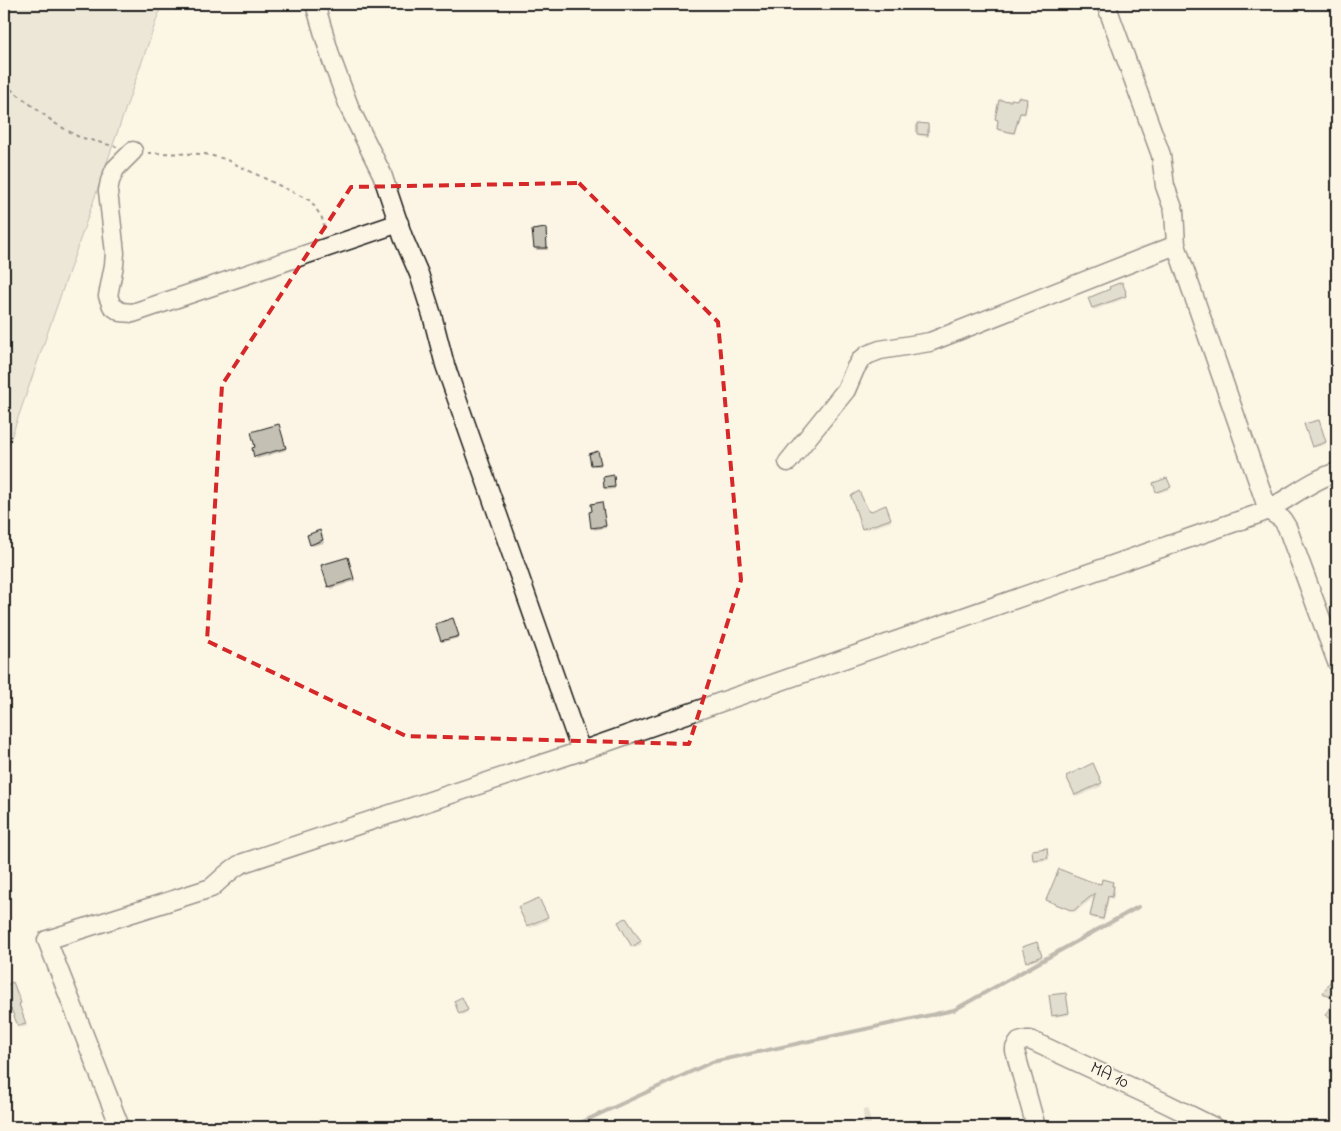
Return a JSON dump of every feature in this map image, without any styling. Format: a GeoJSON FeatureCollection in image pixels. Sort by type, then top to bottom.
{"type":"FeatureCollection","features":[{"type":"Feature","properties":{"kind":"street"},"geometry":{"type":"LineString","coordinates":[[315,4],[331,58],[350,109],[382,174],[419,274],[430,307],[445,366],[581,751]]}},
{"type":"Feature","properties":{"kind":"street"},"geometry":{"type":"LineString","coordinates":[[1106,4],[1161,155],[1165,186],[1174,211],[1176,245],[1268,510],[1282,519],[1287,527],[1337,662]]}},
{"type":"Feature","properties":{"kind":"street"},"geometry":{"type":"LineString","coordinates":[[133,151],[115,169],[108,191],[115,253],[108,296],[112,306],[121,312],[133,313],[399,223]]}},
{"type":"Feature","properties":{"kind":"street"},"geometry":{"type":"LineString","coordinates":[[788,462],[846,390],[855,369],[867,355],[880,350],[930,342],[1176,245]]}},
{"type":"Feature","properties":{"kind":"street"},"geometry":{"type":"LineString","coordinates":[[120,1127],[47,940],[211,888],[235,866],[581,751],[1268,510],[1305,486],[1337,472]]}},
{"type":"Feature","properties":{"kind":"street","name":"MA 10"},"geometry":{"type":"LineString","coordinates":[[1036,1127],[1016,1058],[1015,1051],[1017,1045],[1022,1040],[1030,1040],[1214,1127]]}},
{"type":"Feature","properties":{"kind":"path"},"geometry":{"type":"LineString","coordinates":[[4,84],[56,124],[79,137],[133,151],[155,154],[205,154],[225,158],[311,201],[322,218],[328,246]]}},
{"type":"Feature","properties":{"kind":"highlighted area"},"geometry":{"type":"Polygon","coordinates":[[[579,183],[718,322],[741,580],[689,744],[406,736],[207,641],[222,385],[351,187],[579,183]]]}},
{"type":"Feature","properties":{"kind":"shaded area"},"geometry":{"type":"Polygon","coordinates":[[[4,4],[162,4],[4,458],[4,4]]]}},
{"type":"Feature","properties":{"kind":"building"},"geometry":{"type":"Polygon","coordinates":[[[1018,97],[1027,99],[1025,113],[1020,113],[1014,133],[997,129],[998,120],[995,119],[999,100],[1011,101],[1011,99],[1017,100],[1018,97]]]}},
{"type":"Feature","properties":{"kind":"building"},"geometry":{"type":"Polygon","coordinates":[[[917,123],[928,124],[928,135],[917,134],[917,123]]]}},
{"type":"Feature","properties":{"kind":"building"},"geometry":{"type":"Polygon","coordinates":[[[546,228],[547,248],[534,248],[532,230],[546,228]]]}},
{"type":"Feature","properties":{"kind":"building"},"geometry":{"type":"Polygon","coordinates":[[[1122,282],[1126,296],[1092,308],[1088,298],[1122,282]]]}},
{"type":"Feature","properties":{"kind":"building"},"geometry":{"type":"Polygon","coordinates":[[[1319,420],[1326,442],[1312,447],[1304,424],[1319,420]]]}},
{"type":"Feature","properties":{"kind":"building"},"geometry":{"type":"Polygon","coordinates":[[[279,424],[286,448],[254,457],[252,448],[255,447],[251,432],[279,424]]]}},
{"type":"Feature","properties":{"kind":"building"},"geometry":{"type":"Polygon","coordinates":[[[598,451],[601,464],[591,465],[589,454],[598,451]]]}},
{"type":"Feature","properties":{"kind":"building"},"geometry":{"type":"Polygon","coordinates":[[[614,475],[615,487],[604,488],[603,477],[614,475]]]}},
{"type":"Feature","properties":{"kind":"building"},"geometry":{"type":"Polygon","coordinates":[[[1167,478],[1171,487],[1156,492],[1153,483],[1167,478]]]}},
{"type":"Feature","properties":{"kind":"building"},"geometry":{"type":"Polygon","coordinates":[[[859,491],[869,512],[886,505],[891,519],[862,529],[851,496],[859,491]]]}},
{"type":"Feature","properties":{"kind":"building"},"geometry":{"type":"Polygon","coordinates":[[[602,502],[606,526],[591,528],[589,512],[592,511],[591,504],[602,502]]]}},
{"type":"Feature","properties":{"kind":"building"},"geometry":{"type":"Polygon","coordinates":[[[320,530],[323,540],[310,545],[307,535],[320,530]]]}},
{"type":"Feature","properties":{"kind":"building"},"geometry":{"type":"Polygon","coordinates":[[[348,557],[354,579],[328,587],[321,565],[348,557]]]}},
{"type":"Feature","properties":{"kind":"building"},"geometry":{"type":"Polygon","coordinates":[[[453,618],[459,636],[441,641],[435,624],[453,618]]]}},
{"type":"Feature","properties":{"kind":"building"},"geometry":{"type":"Polygon","coordinates":[[[1093,763],[1102,783],[1075,795],[1066,776],[1093,763]]]}},
{"type":"Feature","properties":{"kind":"building"},"geometry":{"type":"Polygon","coordinates":[[[1047,848],[1048,858],[1033,860],[1032,850],[1047,848]]]}},
{"type":"Feature","properties":{"kind":"building"},"geometry":{"type":"Polygon","coordinates":[[[1059,869],[1097,884],[1101,884],[1102,879],[1113,882],[1112,897],[1108,896],[1103,919],[1090,916],[1095,893],[1073,911],[1046,900],[1059,869]]]}},
{"type":"Feature","properties":{"kind":"building"},"geometry":{"type":"Polygon","coordinates":[[[539,898],[548,917],[527,926],[518,907],[539,898]]]}},
{"type":"Feature","properties":{"kind":"building"},"geometry":{"type":"Polygon","coordinates":[[[626,918],[641,941],[632,947],[618,922],[626,918]]]}},
{"type":"Feature","properties":{"kind":"building"},"geometry":{"type":"Polygon","coordinates":[[[1037,942],[1042,956],[1026,962],[1022,947],[1037,942]]]}},
{"type":"Feature","properties":{"kind":"building"},"geometry":{"type":"Polygon","coordinates":[[[1337,971],[1337,1023],[1325,1015],[1335,1000],[1323,993],[1337,971]]]}},
{"type":"Feature","properties":{"kind":"building"},"geometry":{"type":"Polygon","coordinates":[[[13,982],[26,1024],[18,1026],[11,1009],[4,1011],[4,986],[13,982]]]}},
{"type":"Feature","properties":{"kind":"building"},"geometry":{"type":"Polygon","coordinates":[[[1066,993],[1069,1013],[1052,1016],[1049,995],[1066,993]]]}},
{"type":"Feature","properties":{"kind":"building"},"geometry":{"type":"Polygon","coordinates":[[[462,997],[468,1010],[459,1014],[454,1001],[462,997]]]}},
{"type":"Feature","properties":{"kind":"waterway"},"geometry":{"type":"LineString","coordinates":[[577,1127],[580,1123],[712,1062],[954,1010],[1138,907]]}}]}
